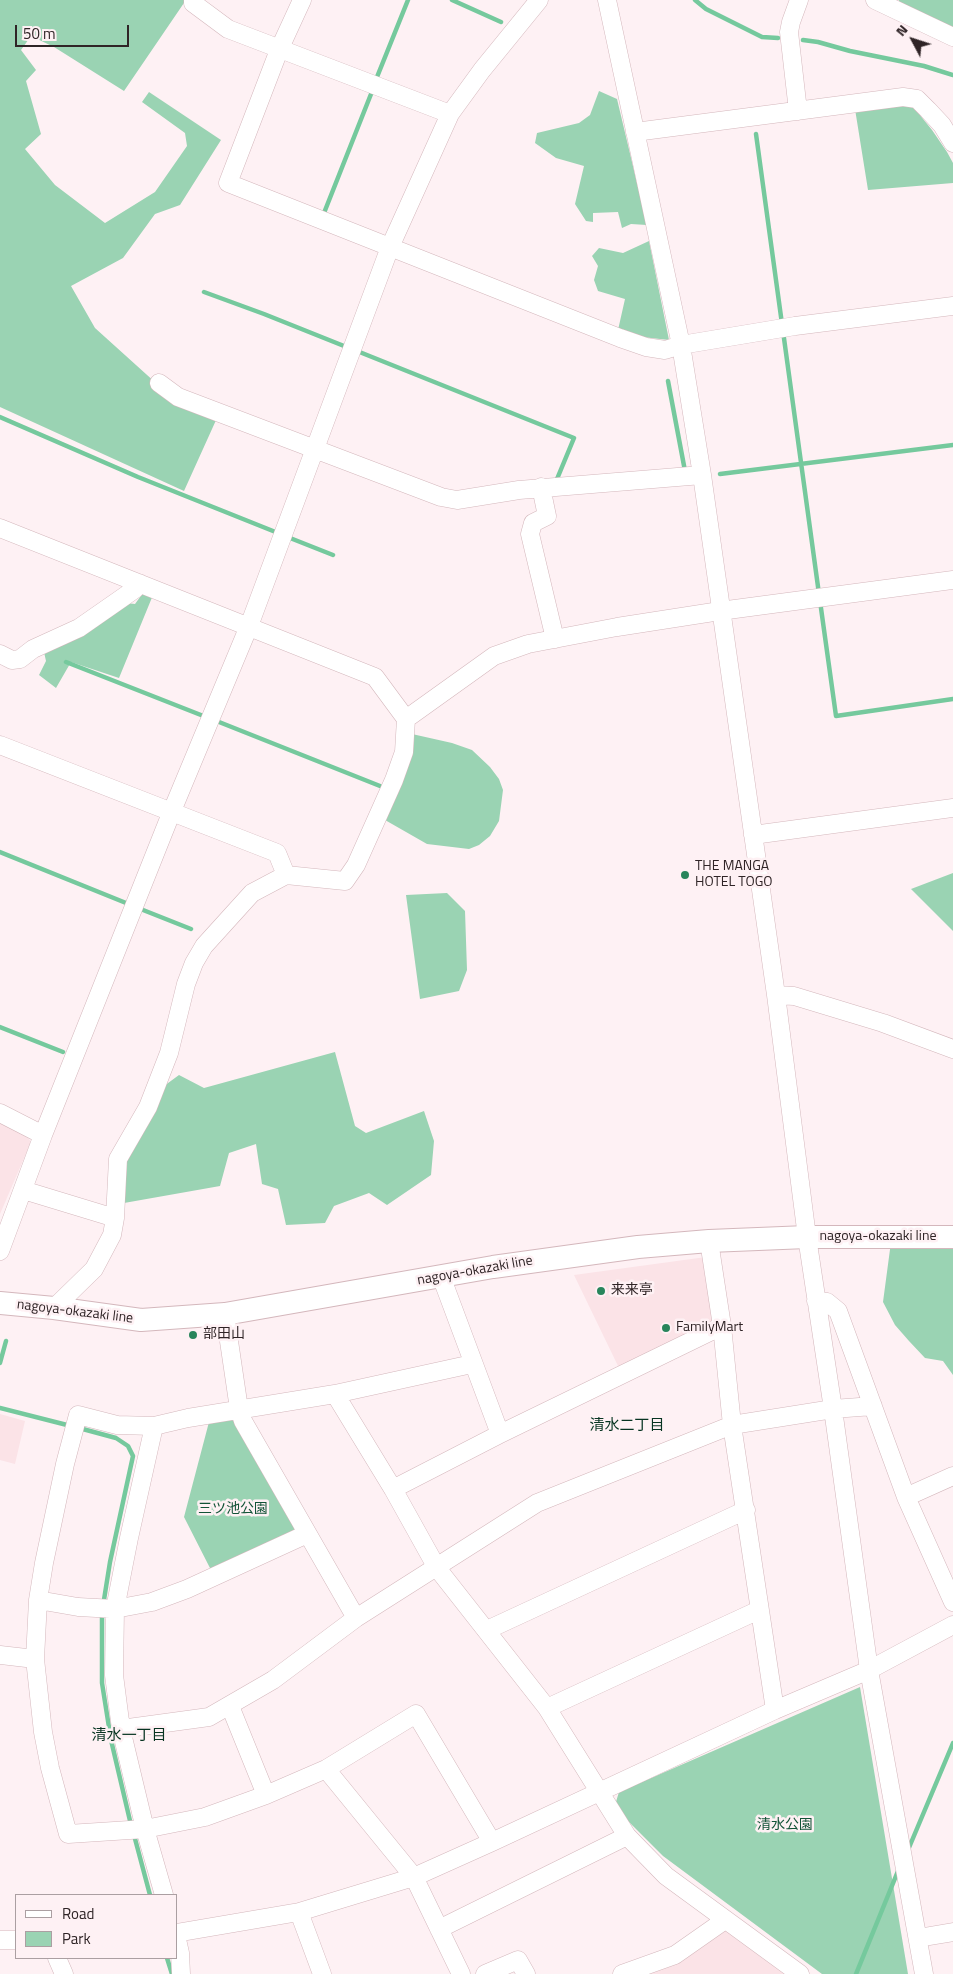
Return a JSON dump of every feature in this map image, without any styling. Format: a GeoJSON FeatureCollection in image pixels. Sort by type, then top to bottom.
{"type":"FeatureCollection","features":[{"type":"Feature","properties":{"kind":"main road","name":"nagoya-okazaki line"},"geometry":{"type":"LineString","coordinates":[[0,1303],[141,1320],[225,1314],[577,1254],[710,1241],[806,1237],[953,1237]]}},
{"type":"Feature","properties":{"kind":"street"},"geometry":{"type":"LineString","coordinates":[[193,0],[193,3],[228,29],[450,114]]}},
{"type":"Feature","properties":{"kind":"street"},"geometry":{"type":"LineString","coordinates":[[302,0],[279,50],[228,183],[629,341],[665,350],[681,345],[795,326],[953,306]]}},
{"type":"Feature","properties":{"kind":"street"},"geometry":{"type":"LineString","coordinates":[[0,1251],[43,1135],[172,811],[250,626],[390,247],[450,114],[482,70],[539,0]]}},
{"type":"Feature","properties":{"kind":"street"},"geometry":{"type":"LineString","coordinates":[[607,0],[681,345],[702,475],[776,995],[806,1237],[833,1409],[869,1670],[924,1974]]}},
{"type":"Feature","properties":{"kind":"street"},"geometry":{"type":"LineString","coordinates":[[798,111],[789,32],[799,0]]}},
{"type":"Feature","properties":{"kind":"street"},"geometry":{"type":"LineString","coordinates":[[875,0],[953,37]]}},
{"type":"Feature","properties":{"kind":"street"},"geometry":{"type":"LineString","coordinates":[[635,132],[902,97],[917,99],[942,125],[953,143]]}},
{"type":"Feature","properties":{"kind":"street"},"geometry":{"type":"LineString","coordinates":[[159,383],[178,397],[441,497],[458,500],[541,488],[702,475]]}},
{"type":"Feature","properties":{"kind":"street"},"geometry":{"type":"LineString","coordinates":[[541,488],[547,516],[533,523],[530,534],[554,639]]}},
{"type":"Feature","properties":{"kind":"street"},"geometry":{"type":"LineString","coordinates":[[0,528],[375,677],[406,719],[404,752],[394,780],[356,865],[345,881],[286,875],[252,893],[204,946],[194,963],[179,1008],[168,1053],[148,1107],[118,1159],[115,1218],[112,1235],[94,1270],[54,1308]]}},
{"type":"Feature","properties":{"kind":"street"},"geometry":{"type":"LineString","coordinates":[[406,719],[494,656],[528,644],[720,612],[953,580]]}},
{"type":"Feature","properties":{"kind":"street"},"geometry":{"type":"LineString","coordinates":[[0,654],[12,660],[20,659],[33,649],[79,628],[135,590],[139,583]]}},
{"type":"Feature","properties":{"kind":"street"},"geometry":{"type":"LineString","coordinates":[[0,745],[277,853],[286,875]]}},
{"type":"Feature","properties":{"kind":"street"},"geometry":{"type":"LineString","coordinates":[[753,835],[953,808]]}},
{"type":"Feature","properties":{"kind":"street"},"geometry":{"type":"LineString","coordinates":[[776,995],[794,996],[883,1023],[953,1049]]}},
{"type":"Feature","properties":{"kind":"street"},"geometry":{"type":"LineString","coordinates":[[0,1113],[43,1135]]}},
{"type":"Feature","properties":{"kind":"street"},"geometry":{"type":"LineString","coordinates":[[22,1190],[115,1218]]}},
{"type":"Feature","properties":{"kind":"street"},"geometry":{"type":"LineString","coordinates":[[710,1241],[722,1326],[732,1425],[775,1710]]}},
{"type":"Feature","properties":{"kind":"street"},"geometry":{"type":"LineString","coordinates":[[441,1276],[472,1364],[500,1434]]}},
{"type":"Feature","properties":{"kind":"street"},"geometry":{"type":"LineString","coordinates":[[816,1301],[827,1302],[838,1311],[906,1497],[953,1602]]}},
{"type":"Feature","properties":{"kind":"street"},"geometry":{"type":"LineString","coordinates":[[225,1314],[239,1409],[243,1421],[356,1618]]}},
{"type":"Feature","properties":{"kind":"street"},"geometry":{"type":"LineString","coordinates":[[393,1489],[500,1434],[722,1326]]}},
{"type":"Feature","properties":{"kind":"street"},"geometry":{"type":"LineString","coordinates":[[472,1364],[335,1394],[188,1418],[154,1426],[117,1424],[78,1415],[65,1464],[38,1600],[35,1659],[43,1732],[50,1768],[68,1834],[145,1829],[206,1817],[266,1795],[326,1769],[416,1714],[492,1842]]}},
{"type":"Feature","properties":{"kind":"street"},"geometry":{"type":"LineString","coordinates":[[335,1394],[393,1489],[437,1568],[548,1708],[627,1836],[666,1876],[800,1974]]}},
{"type":"Feature","properties":{"kind":"street"},"geometry":{"type":"LineString","coordinates":[[121,1729],[209,1717],[230,1706],[280,1676],[356,1618],[537,1503],[732,1425],[833,1409],[873,1406]]}},
{"type":"Feature","properties":{"kind":"street"},"geometry":{"type":"LineString","coordinates":[[154,1426],[115,1609],[114,1674],[121,1729],[145,1829],[164,1894]]}},
{"type":"Feature","properties":{"kind":"street"},"geometry":{"type":"LineString","coordinates":[[906,1497],[953,1476]]}},
{"type":"Feature","properties":{"kind":"street"},"geometry":{"type":"LineString","coordinates":[[486,1630],[746,1510]]}},
{"type":"Feature","properties":{"kind":"street"},"geometry":{"type":"LineString","coordinates":[[38,1600],[78,1607],[115,1609],[152,1602],[187,1589],[307,1534]]}},
{"type":"Feature","properties":{"kind":"street"},"geometry":{"type":"LineString","coordinates":[[548,1708],[759,1610]]}},
{"type":"Feature","properties":{"kind":"street"},"geometry":{"type":"LineString","coordinates":[[178,1934],[299,1912],[414,1877],[775,1710],[869,1670],[953,1625]]}},
{"type":"Feature","properties":{"kind":"street"},"geometry":{"type":"LineString","coordinates":[[0,1655],[35,1659]]}},
{"type":"Feature","properties":{"kind":"street"},"geometry":{"type":"LineString","coordinates":[[230,1706],[266,1795]]}},
{"type":"Feature","properties":{"kind":"street"},"geometry":{"type":"LineString","coordinates":[[326,1769],[414,1877],[461,1974]]}},
{"type":"Feature","properties":{"kind":"street"},"geometry":{"type":"LineString","coordinates":[[439,1929],[627,1836]]}},
{"type":"Feature","properties":{"kind":"street"},"geometry":{"type":"LineString","coordinates":[[299,1912],[322,1974]]}},
{"type":"Feature","properties":{"kind":"street"},"geometry":{"type":"LineString","coordinates":[[622,1974],[675,1955],[725,1920]]}},
{"type":"Feature","properties":{"kind":"street"},"geometry":{"type":"LineString","coordinates":[[918,1938],[953,1932]]}},
{"type":"Feature","properties":{"kind":"street"},"geometry":{"type":"LineString","coordinates":[[0,1940],[15,1940]]}},
{"type":"Feature","properties":{"kind":"street"},"geometry":{"type":"LineString","coordinates":[[178,1944],[181,1974]]}},
{"type":"Feature","properties":{"kind":"street"},"geometry":{"type":"LineString","coordinates":[[57,1959],[64,1974]]}},
{"type":"Feature","properties":{"kind":"street"},"geometry":{"type":"LineString","coordinates":[[485,1974],[518,1960],[526,1974]]}},
{"type":"Feature","properties":{"kind":"shaded area"},"geometry":{"type":"Polygon","coordinates":[[[0,1122],[24,1132],[31,1142],[0,1214],[0,1122]]]}},
{"type":"Feature","properties":{"kind":"shaded area"},"geometry":{"type":"Polygon","coordinates":[[[706,1257],[716,1318],[711,1324],[619,1368],[574,1275],[706,1257]]]}},
{"type":"Feature","properties":{"kind":"shaded area"},"geometry":{"type":"Polygon","coordinates":[[[0,1414],[25,1421],[15,1464],[0,1460],[0,1414]]]}},
{"type":"Feature","properties":{"kind":"shaded area"},"geometry":{"type":"Polygon","coordinates":[[[727,1929],[788,1974],[642,1974],[727,1929]]]}},
{"type":"Feature","properties":{"kind":"green space"},"geometry":{"type":"Polygon","coordinates":[[[0,0],[186,0],[124,91],[54,47],[31,36],[21,50],[36,70],[26,81],[41,134],[25,149],[55,185],[105,223],[155,192],[187,146],[185,133],[142,102],[149,92],[221,140],[180,205],[155,214],[123,258],[71,286],[95,328],[167,393],[217,418],[184,491],[0,407],[0,0]]]}},
{"type":"Feature","properties":{"kind":"green space"},"geometry":{"type":"Polygon","coordinates":[[[899,0],[953,0],[953,29],[898,5],[899,0]]]}},
{"type":"Feature","properties":{"kind":"green space"},"geometry":{"type":"Polygon","coordinates":[[[599,91],[617,99],[647,225],[631,224],[622,228],[618,212],[593,213],[593,222],[586,221],[575,204],[584,166],[556,158],[535,143],[537,133],[579,123],[590,115],[599,91]]]}},
{"type":"Feature","properties":{"kind":"green space"},"geometry":{"type":"Polygon","coordinates":[[[908,105],[915,109],[947,152],[953,163],[953,183],[868,190],[855,109],[908,105]]]}},
{"type":"Feature","properties":{"kind":"green space"},"geometry":{"type":"Polygon","coordinates":[[[649,241],[669,340],[642,337],[618,330],[625,299],[598,291],[594,280],[598,266],[592,256],[599,248],[623,253],[649,241]]]}},
{"type":"Feature","properties":{"kind":"green space"},"geometry":{"type":"Polygon","coordinates":[[[143,593],[153,595],[119,678],[71,662],[56,688],[39,675],[46,661],[44,652],[126,603],[135,604],[143,593]]]}},
{"type":"Feature","properties":{"kind":"green space"},"geometry":{"type":"Polygon","coordinates":[[[412,734],[452,743],[472,750],[490,767],[499,779],[503,790],[499,821],[490,836],[479,845],[469,849],[427,844],[385,820],[412,734]]]}},
{"type":"Feature","properties":{"kind":"green space"},"geometry":{"type":"Polygon","coordinates":[[[953,873],[953,931],[911,889],[953,873]]]}},
{"type":"Feature","properties":{"kind":"green space"},"geometry":{"type":"Polygon","coordinates":[[[447,893],[465,911],[467,970],[459,991],[420,999],[406,895],[447,893]]]}},
{"type":"Feature","properties":{"kind":"green space"},"geometry":{"type":"Polygon","coordinates":[[[335,1052],[355,1126],[366,1133],[424,1111],[434,1141],[431,1175],[387,1205],[369,1193],[334,1206],[325,1223],[286,1225],[278,1189],[262,1184],[256,1144],[229,1153],[220,1186],[124,1203],[125,1160],[154,1114],[164,1086],[179,1075],[204,1088],[335,1052]]]}},
{"type":"Feature","properties":{"kind":"green space"},"geometry":{"type":"Polygon","coordinates":[[[953,1241],[953,1375],[943,1361],[925,1358],[895,1325],[883,1302],[891,1242],[953,1241]]]}},
{"type":"Feature","properties":{"kind":"green space","name":"三ツ池公園"},"geometry":{"type":"Polygon","coordinates":[[[228,1418],[238,1423],[296,1525],[294,1533],[211,1570],[184,1517],[209,1422],[228,1418]]]}},
{"type":"Feature","properties":{"kind":"green space","name":"清水公園"},"geometry":{"type":"Polygon","coordinates":[[[860,1687],[908,1974],[822,1974],[663,1856],[615,1805],[619,1792],[860,1687]]]}},
{"type":"Feature","properties":{"kind":"waterway"},"geometry":{"type":"LineString","coordinates":[[375,82],[408,0]]}},
{"type":"Feature","properties":{"kind":"waterway"},"geometry":{"type":"LineString","coordinates":[[452,0],[501,22]]}},
{"type":"Feature","properties":{"kind":"waterway"},"geometry":{"type":"LineString","coordinates":[[695,0],[706,9],[762,37],[778,38]]}},
{"type":"Feature","properties":{"kind":"waterway"},"geometry":{"type":"LineString","coordinates":[[803,40],[924,66],[953,75]]}},
{"type":"Feature","properties":{"kind":"waterway"},"geometry":{"type":"LineString","coordinates":[[324,213],[373,89]]}},
{"type":"Feature","properties":{"kind":"waterway"},"geometry":{"type":"LineString","coordinates":[[756,134],[782,324]]}},
{"type":"Feature","properties":{"kind":"waterway"},"geometry":{"type":"LineString","coordinates":[[204,292],[349,348]]}},
{"type":"Feature","properties":{"kind":"waterway"},"geometry":{"type":"LineString","coordinates":[[783,331],[819,594]]}},
{"type":"Feature","properties":{"kind":"waterway"},"geometry":{"type":"LineString","coordinates":[[357,351],[574,438],[557,479],[560,479]]}},
{"type":"Feature","properties":{"kind":"waterway"},"geometry":{"type":"LineString","coordinates":[[668,381],[685,471],[683,471]]}},
{"type":"Feature","properties":{"kind":"waterway"},"geometry":{"type":"LineString","coordinates":[[0,417],[138,477],[278,533]]}},
{"type":"Feature","properties":{"kind":"waterway"},"geometry":{"type":"LineString","coordinates":[[720,474],[953,445]]}},
{"type":"Feature","properties":{"kind":"waterway"},"geometry":{"type":"LineString","coordinates":[[285,536],[333,555]]}},
{"type":"Feature","properties":{"kind":"waterway"},"geometry":{"type":"LineString","coordinates":[[820,601],[836,716],[953,699]]}},
{"type":"Feature","properties":{"kind":"waterway"},"geometry":{"type":"LineString","coordinates":[[66,662],[206,717]]}},
{"type":"Feature","properties":{"kind":"waterway"},"geometry":{"type":"LineString","coordinates":[[214,720],[380,786]]}},
{"type":"Feature","properties":{"kind":"waterway"},"geometry":{"type":"LineString","coordinates":[[0,852],[131,905]]}},
{"type":"Feature","properties":{"kind":"waterway"},"geometry":{"type":"LineString","coordinates":[[138,908],[191,929]]}},
{"type":"Feature","properties":{"kind":"waterway"},"geometry":{"type":"LineString","coordinates":[[0,1027],[63,1052]]}},
{"type":"Feature","properties":{"kind":"waterway"},"geometry":{"type":"LineString","coordinates":[[0,1363],[6,1341]]}},
{"type":"Feature","properties":{"kind":"waterway"},"geometry":{"type":"LineString","coordinates":[[0,1408],[71,1426]]}},
{"type":"Feature","properties":{"kind":"waterway"},"geometry":{"type":"LineString","coordinates":[[79,1428],[116,1438],[128,1446],[133,1456],[110,1562],[103,1606]]}},
{"type":"Feature","properties":{"kind":"waterway"},"geometry":{"type":"LineString","coordinates":[[102,1613],[102,1683],[111,1740],[131,1825]]}},
{"type":"Feature","properties":{"kind":"waterway"},"geometry":{"type":"LineString","coordinates":[[908,1850],[953,1743]]}},
{"type":"Feature","properties":{"kind":"waterway"},"geometry":{"type":"LineString","coordinates":[[134,1835],[150,1894]]}},
{"type":"Feature","properties":{"kind":"waterway"},"geometry":{"type":"LineString","coordinates":[[856,1974],[898,1871]]}},
{"type":"Feature","properties":{"kind":"waterway"},"geometry":{"type":"LineString","coordinates":[[167,1959],[172,1974]]}},
{"type":"Feature","properties":{"kind":"place","name":"THE MANGA HOTEL TOGO"},"geometry":{"type":"Point","coordinates":[685,875]}},
{"type":"Feature","properties":{"kind":"place","name":"来来亭"},"geometry":{"type":"Point","coordinates":[601,1291]}},
{"type":"Feature","properties":{"kind":"place","name":"FamilyMart"},"geometry":{"type":"Point","coordinates":[666,1328]}},
{"type":"Feature","properties":{"kind":"place","name":"部田山"},"geometry":{"type":"Point","coordinates":[193,1335]}},
{"type":"Feature","properties":{"kind":"district","name":"清水二丁目"},"geometry":{"type":"Point","coordinates":[627,1426]}},
{"type":"Feature","properties":{"kind":"district","name":"清水一丁目"},"geometry":{"type":"Point","coordinates":[129,1736]}}]}
